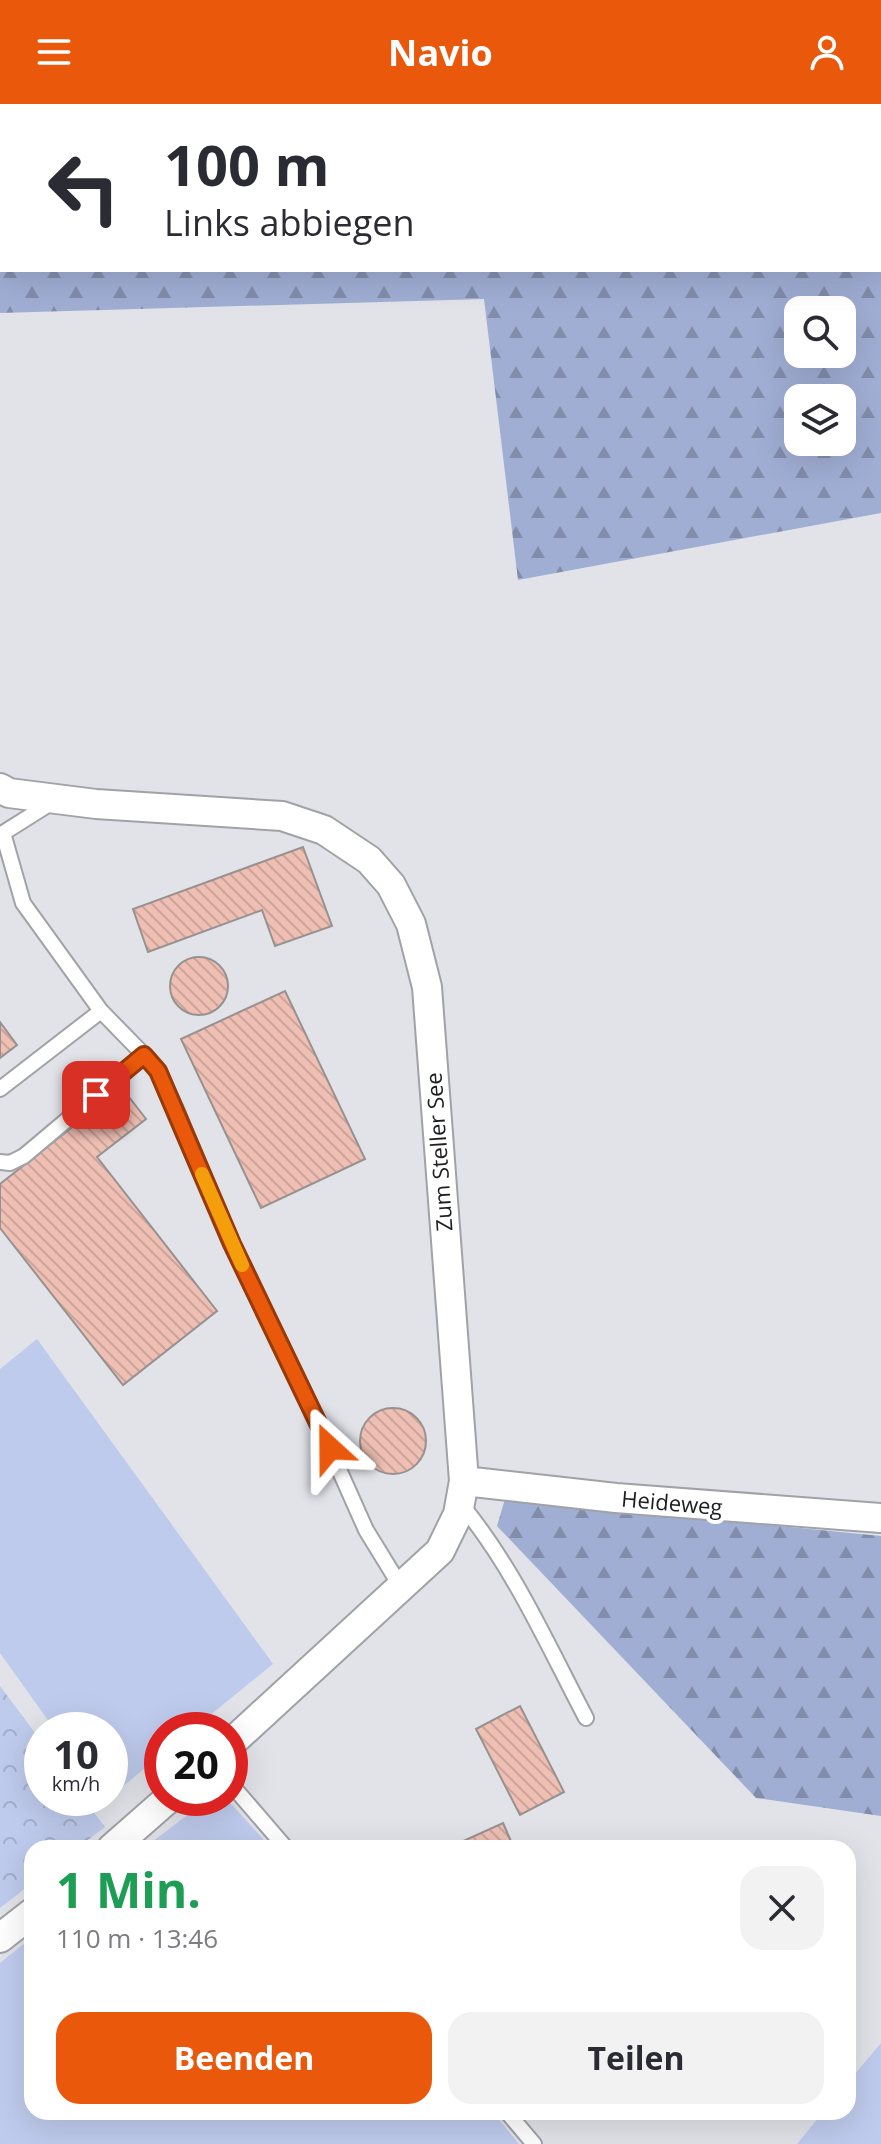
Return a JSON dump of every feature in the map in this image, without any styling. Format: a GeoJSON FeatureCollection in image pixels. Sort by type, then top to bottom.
{"type":"FeatureCollection","features":[{"type":"Feature","properties":{"kind":"street","name":"Zum Steller See"},"geometry":{"type":"LineString","coordinates":[[0,788],[9,793],[57,799],[282,816],[324,830],[369,860],[391,885],[411,924],[427,987],[462,1492],[458,1514],[440,1551],[248,1727]]}},
{"type":"Feature","properties":{"kind":"street","name":"Heideweg"},"geometry":{"type":"LineString","coordinates":[[462,1492],[616,1498],[881,1518]]}},
{"type":"Feature","properties":{"kind":"street"},"geometry":{"type":"LineString","coordinates":[[121,1840],[148,1816]]}},
{"type":"Feature","properties":{"kind":"street"},"geometry":{"type":"LineString","coordinates":[[0,1938],[24,1919]]}},
{"type":"Feature","properties":{"kind":"lane"},"geometry":{"type":"LineString","coordinates":[[57,799],[2,834],[23,903],[101,1011],[158,1071],[232,1244],[366,1530],[401,1587]]}},
{"type":"Feature","properties":{"kind":"lane"},"geometry":{"type":"LineString","coordinates":[[0,1089],[101,1011]]}},
{"type":"Feature","properties":{"kind":"lane"},"geometry":{"type":"LineString","coordinates":[[0,1162],[10,1163],[24,1156],[144,1055]]}},
{"type":"Feature","properties":{"kind":"lane"},"geometry":{"type":"LineString","coordinates":[[462,1492],[586,1718]]}},
{"type":"Feature","properties":{"kind":"lane"},"geometry":{"type":"LineString","coordinates":[[248,1804],[279,1840]]}},
{"type":"Feature","properties":{"kind":"lane"},"geometry":{"type":"LineString","coordinates":[[514,2120],[534,2144]]}},
{"type":"Feature","properties":{"kind":"green space"},"geometry":{"type":"Polygon","coordinates":[[[0,272],[881,272],[881,513],[518,580],[484,299],[0,313],[0,272]]]}},
{"type":"Feature","properties":{"kind":"green space"},"geometry":{"type":"Polygon","coordinates":[[[37,1339],[273,1664],[214,1712],[144,1712],[144,1769],[128,1782],[128,1712],[42,1712],[0,1653],[0,1369],[37,1339]]]}},
{"type":"Feature","properties":{"kind":"green space"},"geometry":{"type":"Polygon","coordinates":[[[505,1499],[881,1536],[881,1816],[756,1798],[497,1526],[505,1499]]]}},
{"type":"Feature","properties":{"kind":"green space"},"geometry":{"type":"Polygon","coordinates":[[[0,1686],[24,1718],[24,1816],[97,1816],[105,1827],[88,1840],[24,1840],[24,1889],[0,1908],[0,1686]]]}},
{"type":"Feature","properties":{"kind":"green space"},"geometry":{"type":"Polygon","coordinates":[[[186,1816],[242,1816],[264,1840],[155,1840],[186,1816]]]}},
{"type":"Feature","properties":{"kind":"green space"},"geometry":{"type":"Polygon","coordinates":[[[24,1944],[24,2120],[500,2120],[519,2144],[0,2144],[0,1963],[24,1944]]]}},
{"type":"Feature","properties":{"kind":"green space"},"geometry":{"type":"Polygon","coordinates":[[[881,2043],[881,2144],[797,2144],[816,2120],[856,2120],[856,2073],[881,2043]]]}},
{"type":"Feature","properties":{"kind":"building"},"geometry":{"type":"Polygon","coordinates":[[[303,847],[332,926],[275,946],[262,910],[148,952],[133,909],[303,847]]]}},
{"type":"Feature","properties":{"kind":"building"},"geometry":{"type":"Polygon","coordinates":[[[199,957],[219,966],[228,986],[219,1006],[199,1015],[179,1006],[170,986],[179,966],[199,957]]]}},
{"type":"Feature","properties":{"kind":"building"},"geometry":{"type":"Polygon","coordinates":[[[285,991],[365,1159],[261,1208],[181,1039],[285,991]]]}},
{"type":"Feature","properties":{"kind":"building"},"geometry":{"type":"Polygon","coordinates":[[[0,1022],[17,1045],[0,1058],[0,1022]]]}},
{"type":"Feature","properties":{"kind":"building"},"geometry":{"type":"Polygon","coordinates":[[[122,1088],[146,1119],[97,1157],[217,1311],[123,1385],[0,1228],[0,1184],[122,1088]]]}},
{"type":"Feature","properties":{"kind":"building"},"geometry":{"type":"Polygon","coordinates":[[[393,1408],[406,1411],[416,1418],[423,1428],[426,1441],[423,1454],[416,1464],[406,1471],[393,1474],[380,1471],[370,1464],[363,1454],[360,1441],[363,1428],[370,1418],[380,1411],[393,1408]]]}},
{"type":"Feature","properties":{"kind":"building"},"geometry":{"type":"Polygon","coordinates":[[[520,1706],[564,1792],[520,1815],[476,1729],[520,1706]]]}},
{"type":"Feature","properties":{"kind":"building"},"geometry":{"type":"Polygon","coordinates":[[[503,1823],[510,1840],[466,1840],[503,1823]]]}},
{"type":"Feature","properties":{"kind":"slow traffic"},"geometry":{"type":"LineString","coordinates":[[202,1174],[242,1265]]}},
{"type":"Feature","properties":{"kind":"route"},"geometry":{"type":"LineString","coordinates":[[96,1095],[144,1055],[158,1071],[232,1244],[330,1448]]}}]}
